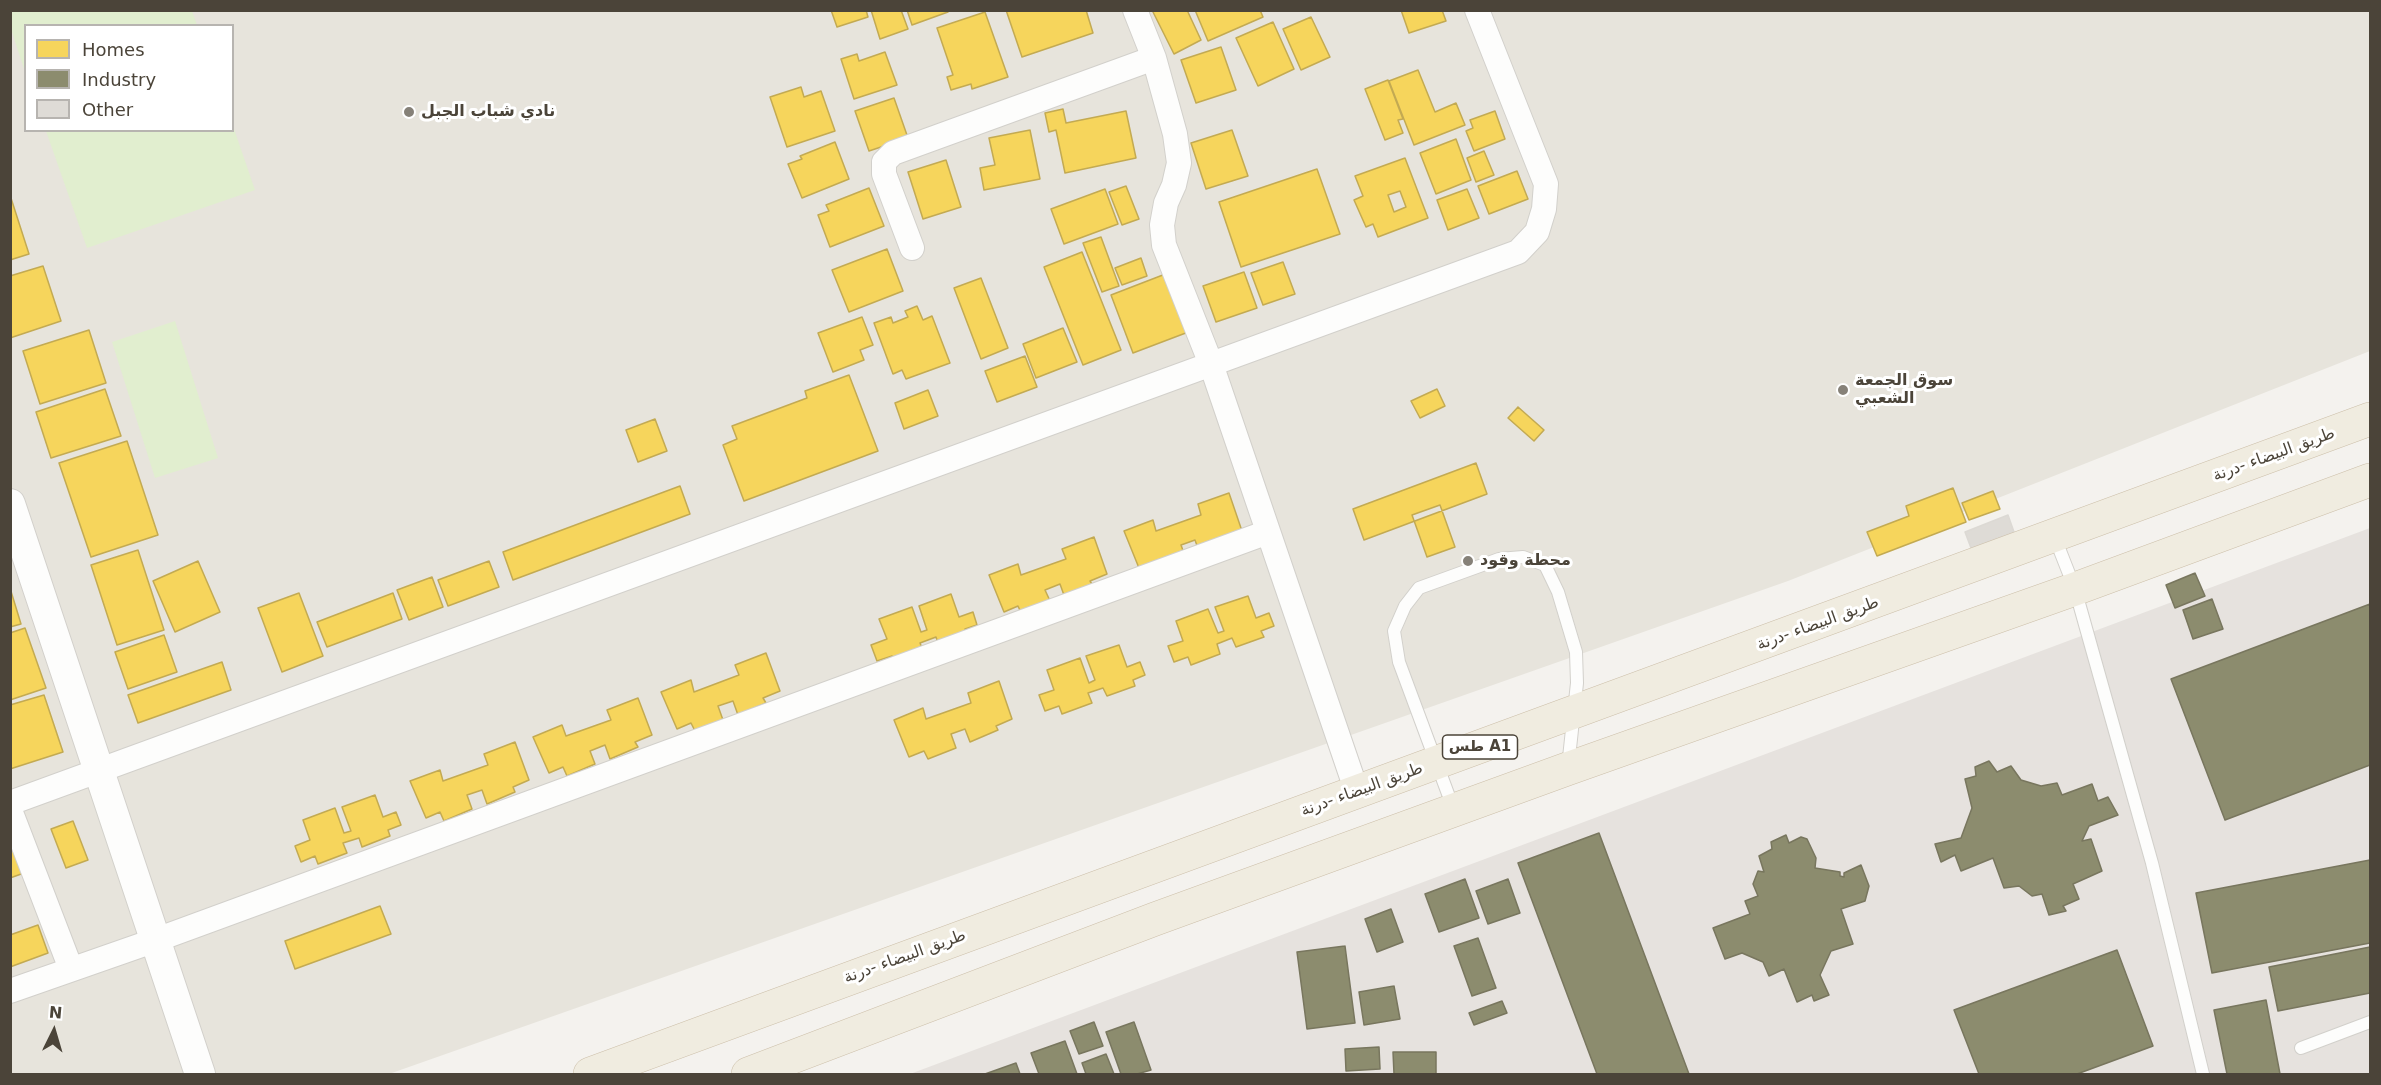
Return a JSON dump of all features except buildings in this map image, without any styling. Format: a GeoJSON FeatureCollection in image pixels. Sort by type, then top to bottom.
{"type":"FeatureCollection","features":[{"type":"Feature","properties":{"kind":"highway","name":"طريق البيضاء -درنة"},"geometry":{"type":"LineString","coordinates":[[590,1074],[1575,714],[2370,419]]}},
{"type":"Feature","properties":{"kind":"highway"},"geometry":{"type":"LineString","coordinates":[[748,1074],[1155,919],[1567,769],[2075,590],[2370,480]]}},
{"type":"Feature","properties":{"kind":"street"},"geometry":{"type":"LineString","coordinates":[[1135,10],[1154,58],[1175,134],[1179,163],[1174,185],[1166,203],[1162,225],[1164,245],[1210,364],[1357,792]]}},
{"type":"Feature","properties":{"kind":"street"},"geometry":{"type":"LineString","coordinates":[[10,803],[101,772],[1518,252],[1537,232],[1544,209],[1546,184],[1477,10]]}},
{"type":"Feature","properties":{"kind":"street"},"geometry":{"type":"LineString","coordinates":[[912,248],[884,174],[884,162],[893,153],[1154,58]]}},
{"type":"Feature","properties":{"kind":"street"},"geometry":{"type":"LineString","coordinates":[[10,504],[200,1074]]}},
{"type":"Feature","properties":{"kind":"street"},"geometry":{"type":"LineString","coordinates":[[10,991],[156,940],[1268,532]]}},
{"type":"Feature","properties":{"kind":"street"},"geometry":{"type":"LineString","coordinates":[[10,810],[71,969]]}},
{"type":"Feature","properties":{"kind":"lane"},"geometry":{"type":"LineString","coordinates":[[2055,537],[2075,590],[2152,862],[2203,1074]]}},
{"type":"Feature","properties":{"kind":"lane"},"geometry":{"type":"LineString","coordinates":[[1455,811],[1435,764],[1399,662],[1394,631],[1405,606],[1419,588],[1499,559],[1523,557],[1545,565],[1558,592],[1576,652],[1575,714],[1567,769]]}},
{"type":"Feature","properties":{"kind":"lane"},"geometry":{"type":"LineString","coordinates":[[2301,1048],[2370,1022]]}},
{"type":"Feature","properties":{"kind":"shaded area"},"geometry":{"type":"Polygon","coordinates":[[[10,11],[2370,11],[2370,351],[1788,581],[389,1074],[11,1074],[10,11]]]}},
{"type":"Feature","properties":{"kind":"shaded area"},"geometry":{"type":"Polygon","coordinates":[[[2370,528],[2370,1074],[910,1074],[2370,528]]]}},
{"type":"Feature","properties":{"kind":"green space"},"geometry":{"type":"Polygon","coordinates":[[[10,11],[192,11],[197,24],[24,24],[24,69],[11,29],[10,11]]]}},
{"type":"Feature","properties":{"kind":"green space"},"geometry":{"type":"Polygon","coordinates":[[[234,129],[255,190],[87,248],[46,132],[234,132],[234,129]]]}},
{"type":"Feature","properties":{"kind":"green space"},"geometry":{"type":"Polygon","coordinates":[[[175,321],[218,458],[155,478],[112,342],[175,321]]]}},
{"type":"Feature","properties":{"kind":"place","name":"نادي شباب الجبل"},"geometry":{"type":"Point","coordinates":[409,112]}},
{"type":"Feature","properties":{"kind":"place","name":"سوق الجمعة الشعبي"},"geometry":{"type":"Point","coordinates":[1843,390]}},
{"type":"Feature","properties":{"kind":"place","name":"محطة وقود"},"geometry":{"type":"Point","coordinates":[1468,561]}}]}
